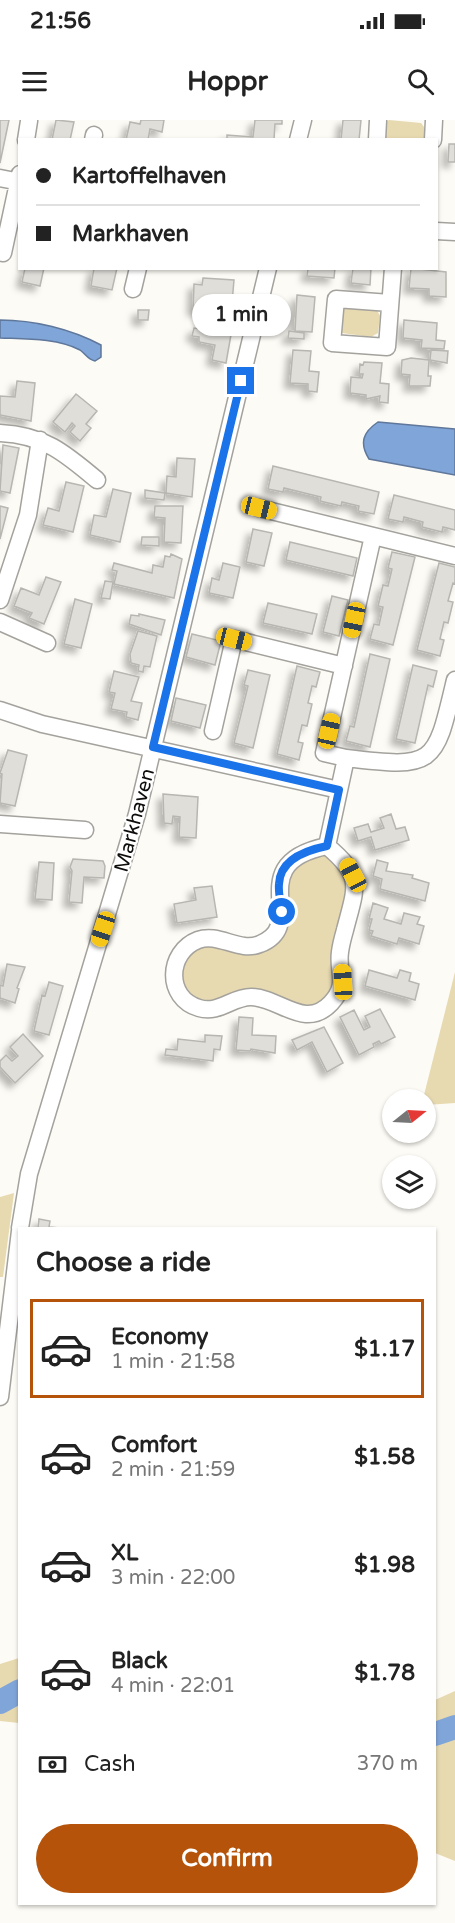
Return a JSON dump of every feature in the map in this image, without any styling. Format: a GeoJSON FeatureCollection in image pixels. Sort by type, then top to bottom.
{"type":"FeatureCollection","features":[{"type":"Feature","properties":{"kind":"street"},"geometry":{"type":"LineString","coordinates":[[298,138],[303,120]]}},
{"type":"Feature","properties":{"kind":"street"},"geometry":{"type":"LineString","coordinates":[[377,138],[378,120]]}},
{"type":"Feature","properties":{"kind":"street"},"geometry":{"type":"LineString","coordinates":[[433,138],[434,120]]}},
{"type":"Feature","properties":{"kind":"street"},"geometry":{"type":"LineString","coordinates":[[26,138],[29,121]]}},
{"type":"Feature","properties":{"kind":"street"},"geometry":{"type":"LineString","coordinates":[[0,178],[18,179]]}},
{"type":"Feature","properties":{"kind":"street"},"geometry":{"type":"LineString","coordinates":[[3,253],[18,184]]}},
{"type":"Feature","properties":{"kind":"street"},"geometry":{"type":"LineString","coordinates":[[438,231],[455,232]]}},
{"type":"Feature","properties":{"kind":"street"},"geometry":{"type":"LineString","coordinates":[[134,289],[138,270]]}},
{"type":"Feature","properties":{"kind":"street","name":"Markhaven"},"geometry":{"type":"LineString","coordinates":[[20,1227],[28,1174],[137,814],[268,270]]}},
{"type":"Feature","properties":{"kind":"street"},"geometry":{"type":"LineString","coordinates":[[390,303],[393,270]]}},
{"type":"Feature","properties":{"kind":"street"},"geometry":{"type":"LineString","coordinates":[[0,433],[40,440],[60,449],[97,480]]}},
{"type":"Feature","properties":{"kind":"street"},"geometry":{"type":"LineString","coordinates":[[0,600],[28,515],[40,440]]}},
{"type":"Feature","properties":{"kind":"street"},"geometry":{"type":"LineString","coordinates":[[259,508],[455,556]]}},
{"type":"Feature","properties":{"kind":"street"},"geometry":{"type":"LineString","coordinates":[[372,536],[324,753],[398,764],[427,756],[438,745],[455,680]]}},
{"type":"Feature","properties":{"kind":"street"},"geometry":{"type":"LineString","coordinates":[[0,622],[47,644]]}},
{"type":"Feature","properties":{"kind":"street"},"geometry":{"type":"LineString","coordinates":[[213,731],[234,639],[344,666]]}},
{"type":"Feature","properties":{"kind":"street"},"geometry":{"type":"LineString","coordinates":[[0,710],[42,724],[339,790]]}},
{"type":"Feature","properties":{"kind":"street"},"geometry":{"type":"LineString","coordinates":[[327,846],[346,758]]}},
{"type":"Feature","properties":{"kind":"street"},"geometry":{"type":"LineString","coordinates":[[0,824],[85,830]]}},
{"type":"Feature","properties":{"kind":"street"},"geometry":{"type":"LineString","coordinates":[[327,846],[347,863],[353,875],[355,891],[339,954],[343,982],[330,1005],[321,1011],[300,1014],[268,1000],[251,997],[213,1010],[200,1009],[182,997],[175,987],[172,973],[184,948],[200,939],[214,939],[236,946],[262,944],[273,935],[279,926],[282,912],[279,884],[282,870],[293,858],[311,849],[327,846]]}},
{"type":"Feature","properties":{"kind":"street","name":"Markhaven"},"geometry":{"type":"LineString","coordinates":[[0,1397],[18,1247]]}},
{"type":"Feature","properties":{"kind":"shaded area"},"geometry":{"type":"Polygon","coordinates":[[[389,120],[421,123],[424,127],[424,138],[384,138],[386,122],[389,120]]]}},
{"type":"Feature","properties":{"kind":"shaded area"},"geometry":{"type":"Polygon","coordinates":[[[346,306],[377,310],[380,316],[378,333],[371,337],[342,333],[339,330],[343,308],[346,306]]]}},
{"type":"Feature","properties":{"kind":"shaded area"},"geometry":{"type":"Polygon","coordinates":[[[319,854],[334,859],[347,879],[336,975],[329,996],[310,1008],[275,998],[211,1005],[184,992],[182,966],[199,946],[263,949],[286,891],[291,868],[319,854]]]}},
{"type":"Feature","properties":{"kind":"shaded area"},"geometry":{"type":"Polygon","coordinates":[[[455,972],[455,1103],[436,1104],[436,1089],[426,1089],[455,972]]]}},
{"type":"Feature","properties":{"kind":"shaded area"},"geometry":{"type":"Polygon","coordinates":[[[14,1193],[3,1277],[0,1277],[0,1197],[14,1193]]]}},
{"type":"Feature","properties":{"kind":"shaded area"},"geometry":{"type":"Polygon","coordinates":[[[18,1658],[18,1723],[0,1721],[0,1664],[18,1658]]]}},
{"type":"Feature","properties":{"kind":"shaded area"},"geometry":{"type":"Polygon","coordinates":[[[455,1691],[455,1861],[436,1853],[436,1700],[455,1691]]]}},
{"type":"Feature","properties":{"kind":"water"},"geometry":{"type":"Polygon","coordinates":[[[0,320],[39,324],[77,334],[101,345],[101,357],[95,361],[80,350],[51,341],[0,338],[0,320]]]}},
{"type":"Feature","properties":{"kind":"water"},"geometry":{"type":"Polygon","coordinates":[[[378,422],[455,429],[455,475],[369,459],[364,448],[364,438],[378,422]]]}},
{"type":"Feature","properties":{"kind":"building"},"geometry":{"type":"Polygon","coordinates":[[[0,120],[9,120],[0,163],[0,120]]]}},
{"type":"Feature","properties":{"kind":"building"},"geometry":{"type":"Polygon","coordinates":[[[56,120],[74,122],[70,138],[52,138],[56,120]]]}},
{"type":"Feature","properties":{"kind":"building"},"geometry":{"type":"Polygon","coordinates":[[[141,120],[164,120],[162,132],[150,129],[148,138],[126,138],[130,122],[140,124],[141,120]]]}},
{"type":"Feature","properties":{"kind":"building"},"geometry":{"type":"Polygon","coordinates":[[[255,120],[282,120],[282,124],[275,124],[274,138],[227,138],[227,135],[253,137],[255,120]]]}},
{"type":"Feature","properties":{"kind":"building"},"geometry":{"type":"Polygon","coordinates":[[[343,120],[361,120],[359,138],[341,138],[343,120]]]}},
{"type":"Feature","properties":{"kind":"building"},"geometry":{"type":"Polygon","coordinates":[[[449,144],[455,144],[455,162],[448,162],[449,144]]]}},
{"type":"Feature","properties":{"kind":"building"},"geometry":{"type":"Polygon","coordinates":[[[25,270],[44,270],[40,286],[22,282],[25,270]]]}},
{"type":"Feature","properties":{"kind":"building"},"geometry":{"type":"Polygon","coordinates":[[[94,270],[117,270],[112,290],[91,286],[94,270]]]}},
{"type":"Feature","properties":{"kind":"building"},"geometry":{"type":"Polygon","coordinates":[[[308,270],[335,270],[334,278],[307,276],[308,270]]]}},
{"type":"Feature","properties":{"kind":"building"},"geometry":{"type":"Polygon","coordinates":[[[353,270],[371,270],[370,285],[351,283],[353,270]]]}},
{"type":"Feature","properties":{"kind":"building"},"geometry":{"type":"Polygon","coordinates":[[[411,270],[446,272],[446,297],[429,296],[429,289],[409,288],[411,270]]]}},
{"type":"Feature","properties":{"kind":"building"},"geometry":{"type":"Polygon","coordinates":[[[203,278],[234,280],[232,303],[208,300],[207,311],[193,310],[194,284],[202,285],[203,278]]]}},
{"type":"Feature","properties":{"kind":"building"},"geometry":{"type":"Polygon","coordinates":[[[297,295],[315,297],[312,332],[295,331],[297,295]]]}},
{"type":"Feature","properties":{"kind":"building"},"geometry":{"type":"Polygon","coordinates":[[[138,310],[149,310],[148,320],[138,320],[138,310]]]}},
{"type":"Feature","properties":{"kind":"building"},"geometry":{"type":"Polygon","coordinates":[[[404,320],[437,323],[436,340],[445,341],[444,349],[421,348],[422,340],[403,338],[404,320]]]}},
{"type":"Feature","properties":{"kind":"building"},"geometry":{"type":"Polygon","coordinates":[[[201,324],[232,329],[226,363],[212,360],[215,345],[199,342],[199,337],[192,336],[194,328],[200,329],[201,324]]]}},
{"type":"Feature","properties":{"kind":"building"},"geometry":{"type":"Polygon","coordinates":[[[289,331],[304,333],[304,339],[288,338],[289,331]]]}},
{"type":"Feature","properties":{"kind":"building"},"geometry":{"type":"Polygon","coordinates":[[[293,350],[311,351],[309,371],[319,372],[317,392],[308,391],[308,384],[290,383],[293,350]]]}},
{"type":"Feature","properties":{"kind":"building"},"geometry":{"type":"Polygon","coordinates":[[[431,350],[448,351],[447,363],[430,360],[431,350]]]}},
{"type":"Feature","properties":{"kind":"building"},"geometry":{"type":"Polygon","coordinates":[[[411,358],[429,360],[430,386],[409,386],[410,375],[401,374],[402,360],[411,358]]]}},
{"type":"Feature","properties":{"kind":"building"},"geometry":{"type":"Polygon","coordinates":[[[364,362],[382,363],[380,383],[389,384],[388,403],[379,402],[380,396],[366,399],[366,395],[350,393],[351,377],[362,378],[363,374],[359,374],[360,364],[363,365],[364,362]]]}},
{"type":"Feature","properties":{"kind":"building"},"geometry":{"type":"Polygon","coordinates":[[[17,381],[35,383],[31,421],[0,415],[0,396],[15,397],[17,381]]]}},
{"type":"Feature","properties":{"kind":"building"},"geometry":{"type":"Polygon","coordinates":[[[76,394],[97,411],[86,424],[91,428],[80,441],[70,432],[75,426],[72,423],[65,432],[53,422],[76,394]]]}},
{"type":"Feature","properties":{"kind":"building"},"geometry":{"type":"Polygon","coordinates":[[[3,445],[19,448],[10,493],[0,491],[3,445]]]}},
{"type":"Feature","properties":{"kind":"building"},"geometry":{"type":"Polygon","coordinates":[[[177,458],[195,459],[192,497],[166,493],[167,476],[176,477],[177,458]]]}},
{"type":"Feature","properties":{"kind":"building"},"geometry":{"type":"Polygon","coordinates":[[[273,466],[379,492],[374,514],[358,511],[359,506],[342,502],[341,506],[320,501],[321,497],[284,488],[283,492],[268,489],[273,466]]]}},
{"type":"Feature","properties":{"kind":"building"},"geometry":{"type":"Polygon","coordinates":[[[66,482],[84,486],[73,532],[43,525],[48,508],[59,511],[66,482]]]}},
{"type":"Feature","properties":{"kind":"building"},"geometry":{"type":"Polygon","coordinates":[[[113,489],[131,493],[120,542],[90,535],[94,515],[106,517],[113,489]]]}},
{"type":"Feature","properties":{"kind":"building"},"geometry":{"type":"Polygon","coordinates":[[[145,490],[165,493],[164,500],[145,498],[145,490]]]}},
{"type":"Feature","properties":{"kind":"building"},"geometry":{"type":"Polygon","coordinates":[[[394,495],[455,510],[455,530],[443,527],[442,532],[422,527],[423,522],[404,517],[403,522],[388,519],[394,495]]]}},
{"type":"Feature","properties":{"kind":"building"},"geometry":{"type":"Polygon","coordinates":[[[0,506],[8,508],[0,539],[0,506]]]}},
{"type":"Feature","properties":{"kind":"building"},"geometry":{"type":"Polygon","coordinates":[[[155,506],[183,506],[181,543],[164,542],[165,518],[154,517],[155,506]]]}},
{"type":"Feature","properties":{"kind":"building"},"geometry":{"type":"Polygon","coordinates":[[[253,529],[272,533],[264,566],[246,562],[253,529]]]}},
{"type":"Feature","properties":{"kind":"building"},"geometry":{"type":"Polygon","coordinates":[[[142,537],[159,537],[159,546],[141,545],[142,537]]]}},
{"type":"Feature","properties":{"kind":"building"},"geometry":{"type":"Polygon","coordinates":[[[290,542],[357,558],[353,576],[286,560],[290,542]]]}},
{"type":"Feature","properties":{"kind":"building"},"geometry":{"type":"Polygon","coordinates":[[[392,552],[415,557],[393,645],[370,639],[374,624],[379,625],[383,607],[378,606],[383,585],[388,586],[392,569],[388,568],[392,552]]]}},
{"type":"Feature","properties":{"kind":"building"},"geometry":{"type":"Polygon","coordinates":[[[171,554],[182,559],[174,598],[114,584],[117,571],[112,570],[114,563],[152,573],[153,565],[163,567],[165,556],[170,557],[171,554]]]}},
{"type":"Feature","properties":{"kind":"building"},"geometry":{"type":"Polygon","coordinates":[[[223,563],[240,567],[233,598],[209,593],[212,578],[219,580],[223,563]]]}},
{"type":"Feature","properties":{"kind":"building"},"geometry":{"type":"Polygon","coordinates":[[[439,563],[455,567],[455,584],[453,583],[448,601],[453,602],[448,623],[444,622],[440,639],[444,640],[440,656],[417,650],[439,563]]]}},
{"type":"Feature","properties":{"kind":"building"},"geometry":{"type":"Polygon","coordinates":[[[46,577],[61,582],[44,624],[29,618],[32,613],[14,606],[21,588],[39,595],[46,577]]]}},
{"type":"Feature","properties":{"kind":"building"},"geometry":{"type":"Polygon","coordinates":[[[105,581],[113,582],[110,599],[101,598],[105,581]]]}},
{"type":"Feature","properties":{"kind":"building"},"geometry":{"type":"Polygon","coordinates":[[[332,596],[348,600],[339,636],[323,632],[332,596]]]}},
{"type":"Feature","properties":{"kind":"building"},"geometry":{"type":"Polygon","coordinates":[[[75,599],[92,604],[81,648],[64,644],[75,599]]]}},
{"type":"Feature","properties":{"kind":"building"},"geometry":{"type":"Polygon","coordinates":[[[268,603],[317,614],[312,634],[263,623],[268,603]]]}},
{"type":"Feature","properties":{"kind":"building"},"geometry":{"type":"Polygon","coordinates":[[[139,614],[165,620],[161,635],[129,624],[131,615],[139,616],[139,614]]]}},
{"type":"Feature","properties":{"kind":"building"},"geometry":{"type":"Polygon","coordinates":[[[138,631],[157,636],[150,667],[144,666],[143,672],[138,671],[139,665],[131,663],[130,654],[138,631]]]}},
{"type":"Feature","properties":{"kind":"building"},"geometry":{"type":"Polygon","coordinates":[[[192,634],[221,641],[215,665],[186,657],[192,634]]]}},
{"type":"Feature","properties":{"kind":"building"},"geometry":{"type":"Polygon","coordinates":[[[370,654],[390,659],[370,747],[346,741],[350,726],[354,727],[370,654]]]}},
{"type":"Feature","properties":{"kind":"building"},"geometry":{"type":"Polygon","coordinates":[[[413,665],[437,671],[433,687],[428,685],[415,743],[396,739],[413,665]]]}},
{"type":"Feature","properties":{"kind":"building"},"geometry":{"type":"Polygon","coordinates":[[[297,666],[320,672],[316,687],[312,686],[308,703],[312,704],[307,726],[302,725],[298,742],[303,743],[299,760],[277,754],[297,666]]]}},
{"type":"Feature","properties":{"kind":"building"},"geometry":{"type":"Polygon","coordinates":[[[248,670],[270,675],[253,748],[234,743],[248,686],[244,685],[248,670]]]}},
{"type":"Feature","properties":{"kind":"building"},"geometry":{"type":"Polygon","coordinates":[[[114,671],[139,677],[131,701],[142,703],[138,720],[126,717],[127,712],[111,709],[115,693],[109,692],[114,671]]]}},
{"type":"Feature","properties":{"kind":"building"},"geometry":{"type":"Polygon","coordinates":[[[176,698],[206,705],[200,728],[171,721],[176,698]]]}},
{"type":"Feature","properties":{"kind":"building"},"geometry":{"type":"Polygon","coordinates":[[[8,750],[27,755],[15,806],[0,803],[2,774],[0,773],[8,750]]]}},
{"type":"Feature","properties":{"kind":"building"},"geometry":{"type":"Polygon","coordinates":[[[163,794],[198,797],[196,838],[179,837],[180,817],[173,816],[172,824],[164,823],[163,794]]]}},
{"type":"Feature","properties":{"kind":"building"},"geometry":{"type":"Polygon","coordinates":[[[391,814],[396,829],[405,827],[409,840],[375,850],[371,837],[358,841],[354,828],[368,824],[371,832],[384,828],[380,818],[391,814]]]}},
{"type":"Feature","properties":{"kind":"building"},"geometry":{"type":"Polygon","coordinates":[[[73,859],[103,861],[105,866],[104,878],[84,877],[82,903],[69,902],[72,871],[70,867],[73,859]]]}},
{"type":"Feature","properties":{"kind":"building"},"geometry":{"type":"Polygon","coordinates":[[[377,860],[388,863],[386,871],[413,875],[412,878],[429,883],[425,901],[380,889],[382,879],[373,876],[377,860]]]}},
{"type":"Feature","properties":{"kind":"building"},"geometry":{"type":"Polygon","coordinates":[[[39,862],[54,863],[52,900],[35,899],[39,862]]]}},
{"type":"Feature","properties":{"kind":"building"},"geometry":{"type":"Polygon","coordinates":[[[212,886],[217,917],[177,923],[174,904],[196,900],[194,888],[212,886]]]}},
{"type":"Feature","properties":{"kind":"building"},"geometry":{"type":"Polygon","coordinates":[[[373,903],[388,908],[384,919],[401,924],[404,913],[420,917],[417,924],[424,926],[419,944],[399,938],[397,944],[371,936],[373,931],[369,930],[372,919],[369,919],[373,903]]]}},
{"type":"Feature","properties":{"kind":"building"},"geometry":{"type":"Polygon","coordinates":[[[7,964],[25,967],[17,988],[19,989],[15,1003],[0,998],[0,985],[3,986],[7,964]]]}},
{"type":"Feature","properties":{"kind":"building"},"geometry":{"type":"Polygon","coordinates":[[[369,970],[397,978],[400,970],[411,973],[409,981],[419,984],[415,1000],[365,986],[369,970]]]}},
{"type":"Feature","properties":{"kind":"building"},"geometry":{"type":"Polygon","coordinates":[[[49,982],[63,986],[49,1035],[34,1031],[42,995],[45,996],[49,982]]]}},
{"type":"Feature","properties":{"kind":"building"},"geometry":{"type":"Polygon","coordinates":[[[380,1009],[395,1037],[381,1044],[379,1041],[373,1044],[374,1047],[359,1055],[340,1017],[354,1010],[364,1030],[370,1027],[365,1016],[380,1009]]]}},
{"type":"Feature","properties":{"kind":"building"},"geometry":{"type":"Polygon","coordinates":[[[239,1017],[253,1018],[252,1035],[276,1036],[275,1053],[251,1049],[250,1051],[236,1050],[239,1017]]]}},
{"type":"Feature","properties":{"kind":"building"},"geometry":{"type":"Polygon","coordinates":[[[324,1027],[343,1063],[327,1072],[312,1042],[297,1050],[292,1040],[324,1027]]]}},
{"type":"Feature","properties":{"kind":"building"},"geometry":{"type":"Polygon","coordinates":[[[23,1034],[43,1056],[15,1083],[0,1067],[0,1061],[6,1055],[12,1061],[18,1056],[10,1047],[23,1034]]]}},
{"type":"Feature","properties":{"kind":"building"},"geometry":{"type":"Polygon","coordinates":[[[205,1035],[222,1036],[220,1050],[214,1049],[213,1061],[165,1055],[166,1049],[177,1050],[178,1039],[205,1042],[205,1035]]]}},
{"type":"Feature","properties":{"kind":"building"},"geometry":{"type":"Polygon","coordinates":[[[39,1219],[50,1221],[49,1227],[38,1227],[39,1219]]]}},
{"type":"Feature","properties":{"kind":"waterway"},"geometry":{"type":"LineString","coordinates":[[0,1702],[18,1692]]}},
{"type":"Feature","properties":{"kind":"waterway"},"geometry":{"type":"LineString","coordinates":[[436,1734],[455,1727]]}},
{"type":"Feature","properties":{"kind":"route"},"geometry":{"type":"LineString","coordinates":[[241,381],[153,747],[339,790],[327,846],[311,849],[293,858],[282,870],[279,884],[282,912]]}}]}
